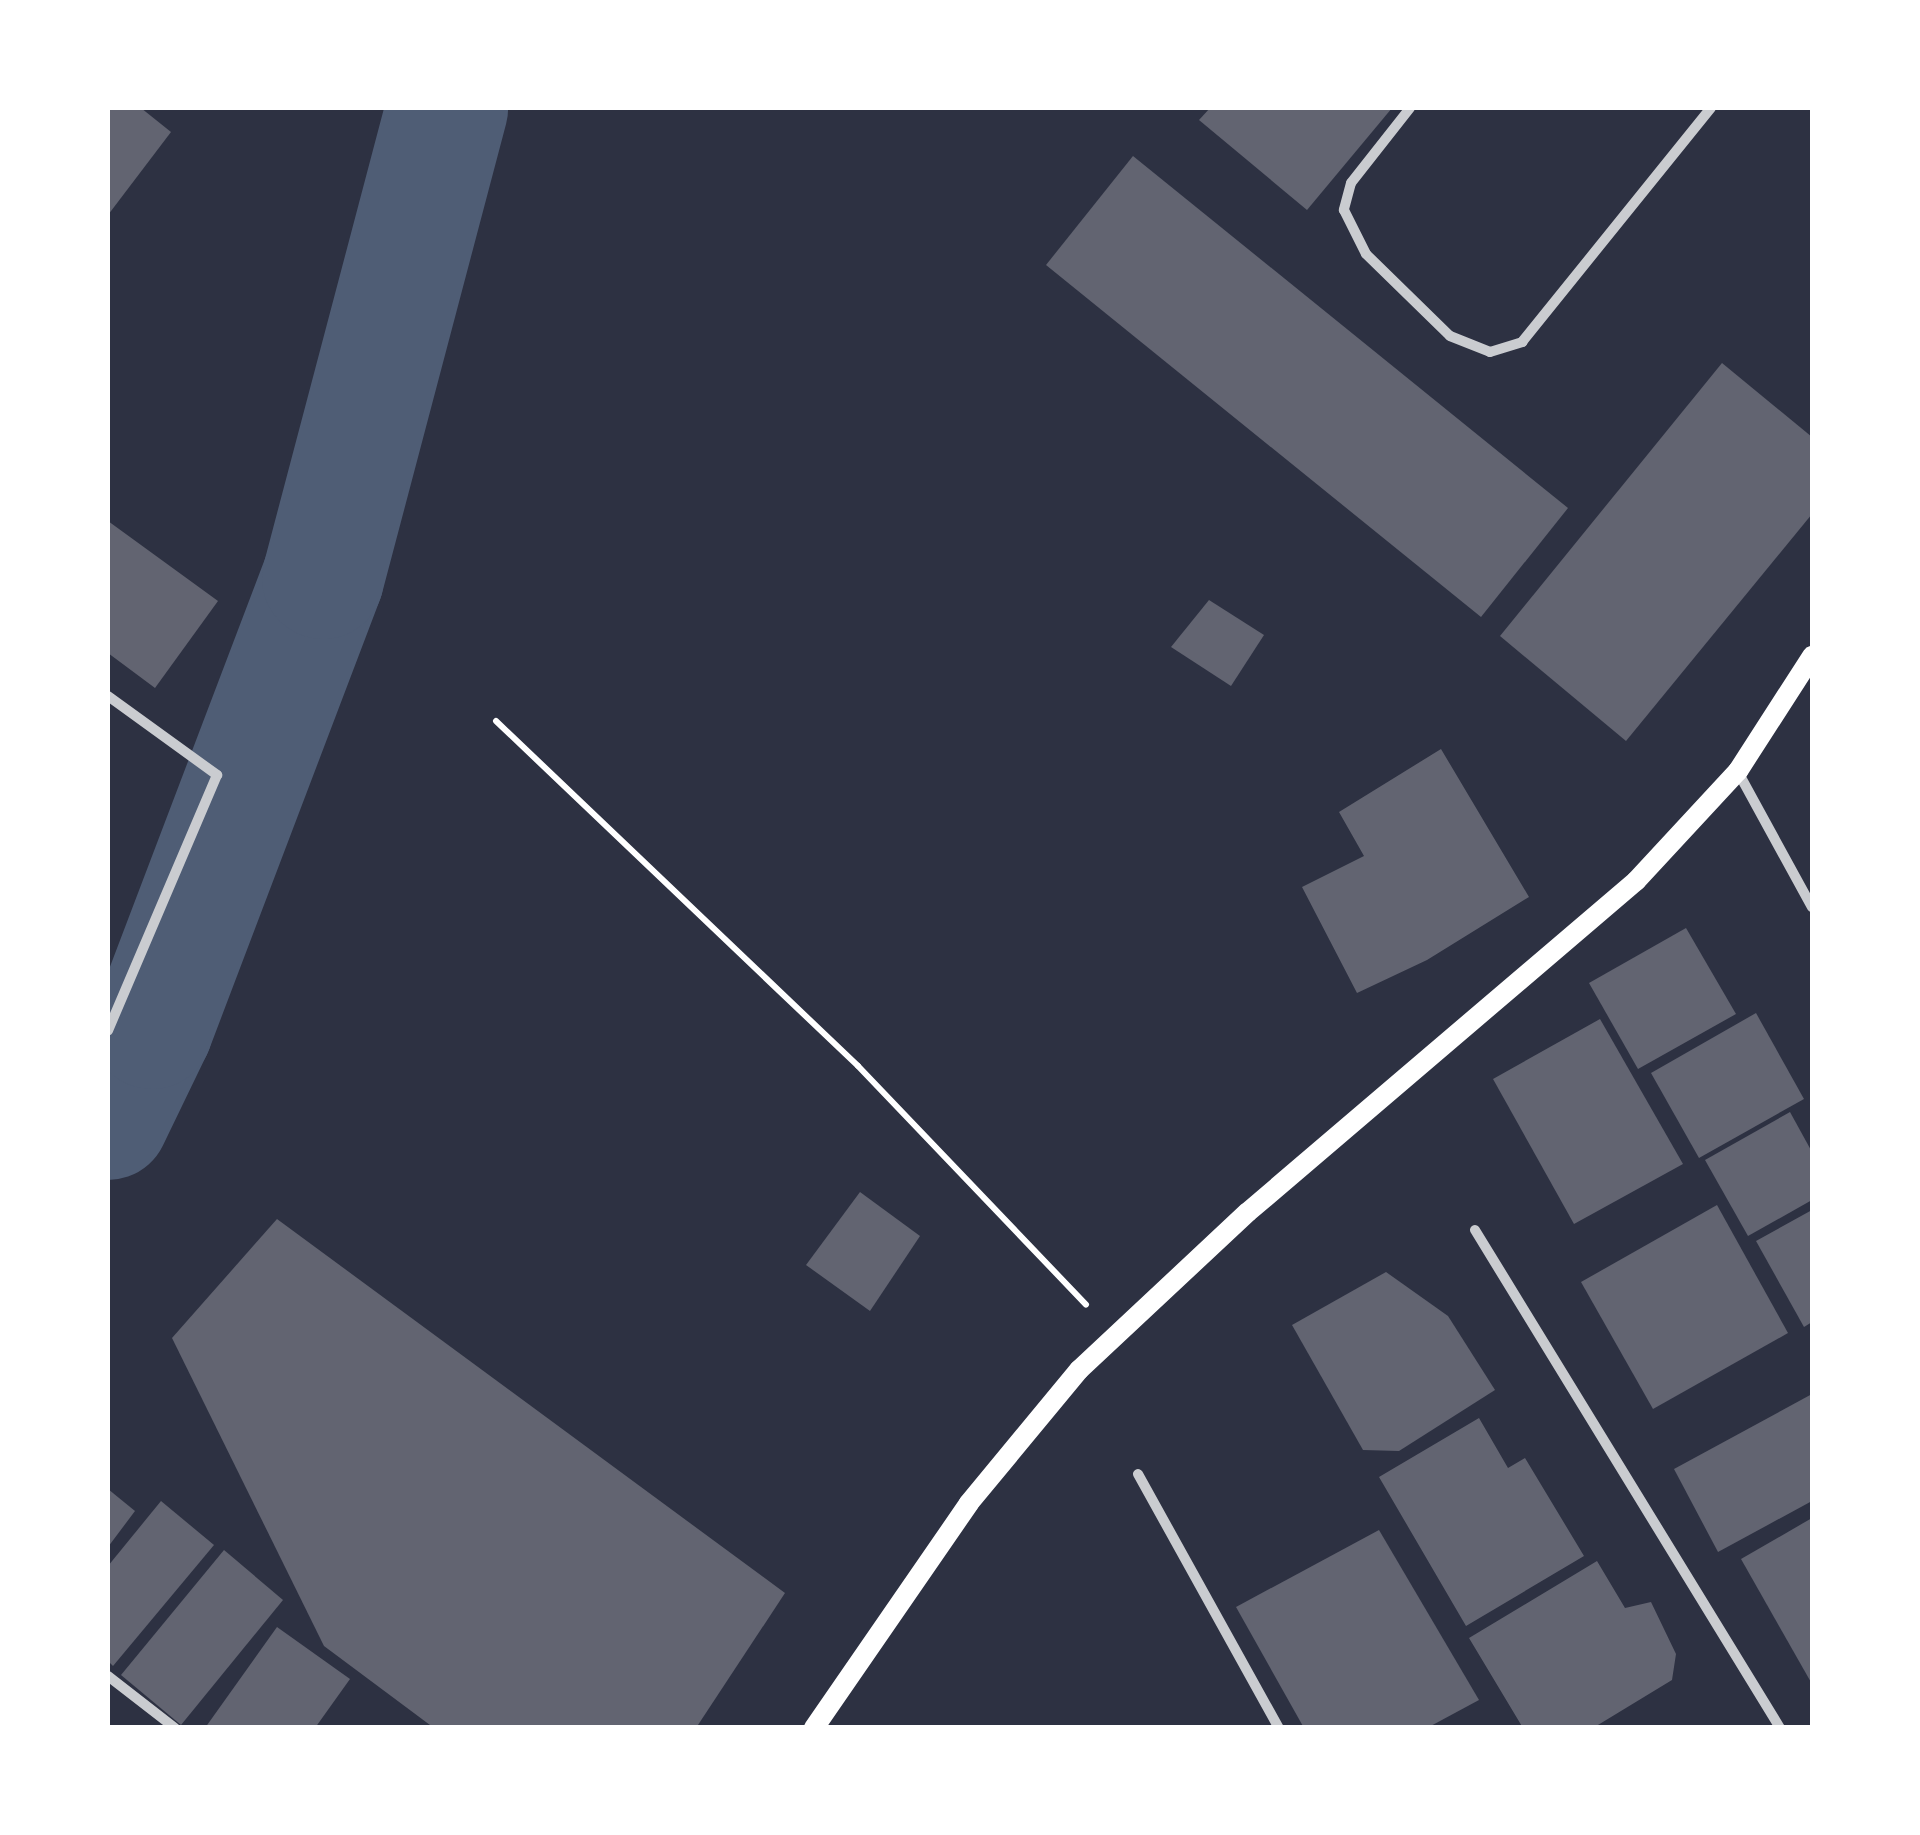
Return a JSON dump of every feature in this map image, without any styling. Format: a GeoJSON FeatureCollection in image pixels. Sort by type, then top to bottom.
{"type":"FeatureCollection","features":[{"type":"Feature","properties":{"kind":"main road"},"geometry":{"type":"LineString","coordinates":[[814,1728],[980,1489],[1114,1335],[1248,1212],[1572,941],[1738,771],[1812,656]]}},
{"type":"Feature","properties":{"kind":"street"},"geometry":{"type":"LineString","coordinates":[[1410,108],[1350,183],[1344,210],[1366,254],[1450,336],[1490,352],[1522,342],[1710,108]]}},
{"type":"Feature","properties":{"kind":"street"},"geometry":{"type":"LineString","coordinates":[[108,696],[217,776],[108,1032]]}},
{"type":"Feature","properties":{"kind":"street"},"geometry":{"type":"LineString","coordinates":[[1738,771],[1812,907]]}},
{"type":"Feature","properties":{"kind":"street"},"geometry":{"type":"LineString","coordinates":[[1475,1230],[1780,1728]]}},
{"type":"Feature","properties":{"kind":"street"},"geometry":{"type":"LineString","coordinates":[[1138,1474],[1279,1728]]}},
{"type":"Feature","properties":{"kind":"street"},"geometry":{"type":"LineString","coordinates":[[108,1676],[175,1728]]}},
{"type":"Feature","properties":{"kind":"path"},"geometry":{"type":"LineString","coordinates":[[496,722],[858,1066],[1114,1335]]}},
{"type":"Feature","properties":{"kind":"building"},"geometry":{"type":"Polygon","coordinates":[[[108,108],[141,108],[171,132],[108,215],[108,108]]]}},
{"type":"Feature","properties":{"kind":"building"},"geometry":{"type":"Polygon","coordinates":[[[1210,108],[1392,108],[1307,210],[1199,120],[1210,108]]]}},
{"type":"Feature","properties":{"kind":"building"},"geometry":{"type":"Polygon","coordinates":[[[1133,156],[1568,508],[1481,617],[1046,265],[1133,156]]]}},
{"type":"Feature","properties":{"kind":"building"},"geometry":{"type":"Polygon","coordinates":[[[1722,363],[1812,437],[1812,514],[1626,741],[1500,636],[1722,363]]]}},
{"type":"Feature","properties":{"kind":"building"},"geometry":{"type":"Polygon","coordinates":[[[108,521],[218,601],[155,688],[108,653],[108,521]]]}},
{"type":"Feature","properties":{"kind":"building"},"geometry":{"type":"Polygon","coordinates":[[[1209,600],[1264,635],[1231,686],[1171,647],[1209,600]]]}},
{"type":"Feature","properties":{"kind":"building"},"geometry":{"type":"Polygon","coordinates":[[[1441,749],[1529,897],[1427,960],[1357,993],[1302,887],[1364,856],[1339,812],[1441,749]]]}},
{"type":"Feature","properties":{"kind":"building"},"geometry":{"type":"Polygon","coordinates":[[[1686,928],[1736,1014],[1638,1069],[1589,983],[1686,928]]]}},
{"type":"Feature","properties":{"kind":"building"},"geometry":{"type":"Polygon","coordinates":[[[1756,1013],[1804,1099],[1699,1158],[1651,1073],[1756,1013]]]}},
{"type":"Feature","properties":{"kind":"building"},"geometry":{"type":"Polygon","coordinates":[[[1600,1019],[1683,1164],[1574,1224],[1493,1079],[1600,1019]]]}},
{"type":"Feature","properties":{"kind":"building"},"geometry":{"type":"Polygon","coordinates":[[[1790,1112],[1812,1152],[1812,1200],[1748,1236],[1705,1160],[1790,1112]]]}},
{"type":"Feature","properties":{"kind":"building"},"geometry":{"type":"Polygon","coordinates":[[[860,1192],[920,1236],[870,1311],[806,1265],[860,1192]]]}},
{"type":"Feature","properties":{"kind":"building"},"geometry":{"type":"Polygon","coordinates":[[[1717,1205],[1788,1333],[1653,1409],[1581,1282],[1717,1205]]]}},
{"type":"Feature","properties":{"kind":"building"},"geometry":{"type":"Polygon","coordinates":[[[1812,1210],[1812,1322],[1804,1327],[1756,1241],[1812,1210]]]}},
{"type":"Feature","properties":{"kind":"building"},"geometry":{"type":"Polygon","coordinates":[[[277,1219],[785,1593],[696,1728],[434,1728],[324,1646],[172,1338],[277,1219]]]}},
{"type":"Feature","properties":{"kind":"building"},"geometry":{"type":"Polygon","coordinates":[[[1386,1272],[1448,1316],[1495,1390],[1399,1451],[1363,1450],[1292,1325],[1386,1272]]]}},
{"type":"Feature","properties":{"kind":"building"},"geometry":{"type":"Polygon","coordinates":[[[1812,1394],[1812,1501],[1718,1552],[1674,1469],[1812,1394]]]}},
{"type":"Feature","properties":{"kind":"building"},"geometry":{"type":"Polygon","coordinates":[[[1479,1418],[1508,1468],[1525,1458],[1584,1556],[1466,1626],[1379,1477],[1479,1418]]]}},
{"type":"Feature","properties":{"kind":"building"},"geometry":{"type":"Polygon","coordinates":[[[108,1489],[135,1511],[108,1547],[108,1489]]]}},
{"type":"Feature","properties":{"kind":"building"},"geometry":{"type":"Polygon","coordinates":[[[161,1501],[214,1545],[113,1666],[108,1661],[108,1566],[161,1501]]]}},
{"type":"Feature","properties":{"kind":"building"},"geometry":{"type":"Polygon","coordinates":[[[1812,1518],[1812,1684],[1741,1559],[1812,1518]]]}},
{"type":"Feature","properties":{"kind":"building"},"geometry":{"type":"Polygon","coordinates":[[[1379,1530],[1479,1700],[1427,1728],[1304,1728],[1236,1607],[1379,1530]]]}},
{"type":"Feature","properties":{"kind":"building"},"geometry":{"type":"Polygon","coordinates":[[[224,1550],[283,1600],[181,1725],[121,1675],[224,1550]]]}},
{"type":"Feature","properties":{"kind":"building"},"geometry":{"type":"Polygon","coordinates":[[[1597,1561],[1625,1608],[1651,1602],[1676,1654],[1672,1680],[1593,1728],[1523,1728],[1469,1638],[1597,1561]]]}},
{"type":"Feature","properties":{"kind":"building"},"geometry":{"type":"Polygon","coordinates":[[[277,1627],[350,1679],[315,1728],[205,1728],[277,1627]]]}},
{"type":"Feature","properties":{"kind":"waterway"},"geometry":{"type":"LineString","coordinates":[[108,1119],[152,1028],[323,578],[447,108]]}}]}
